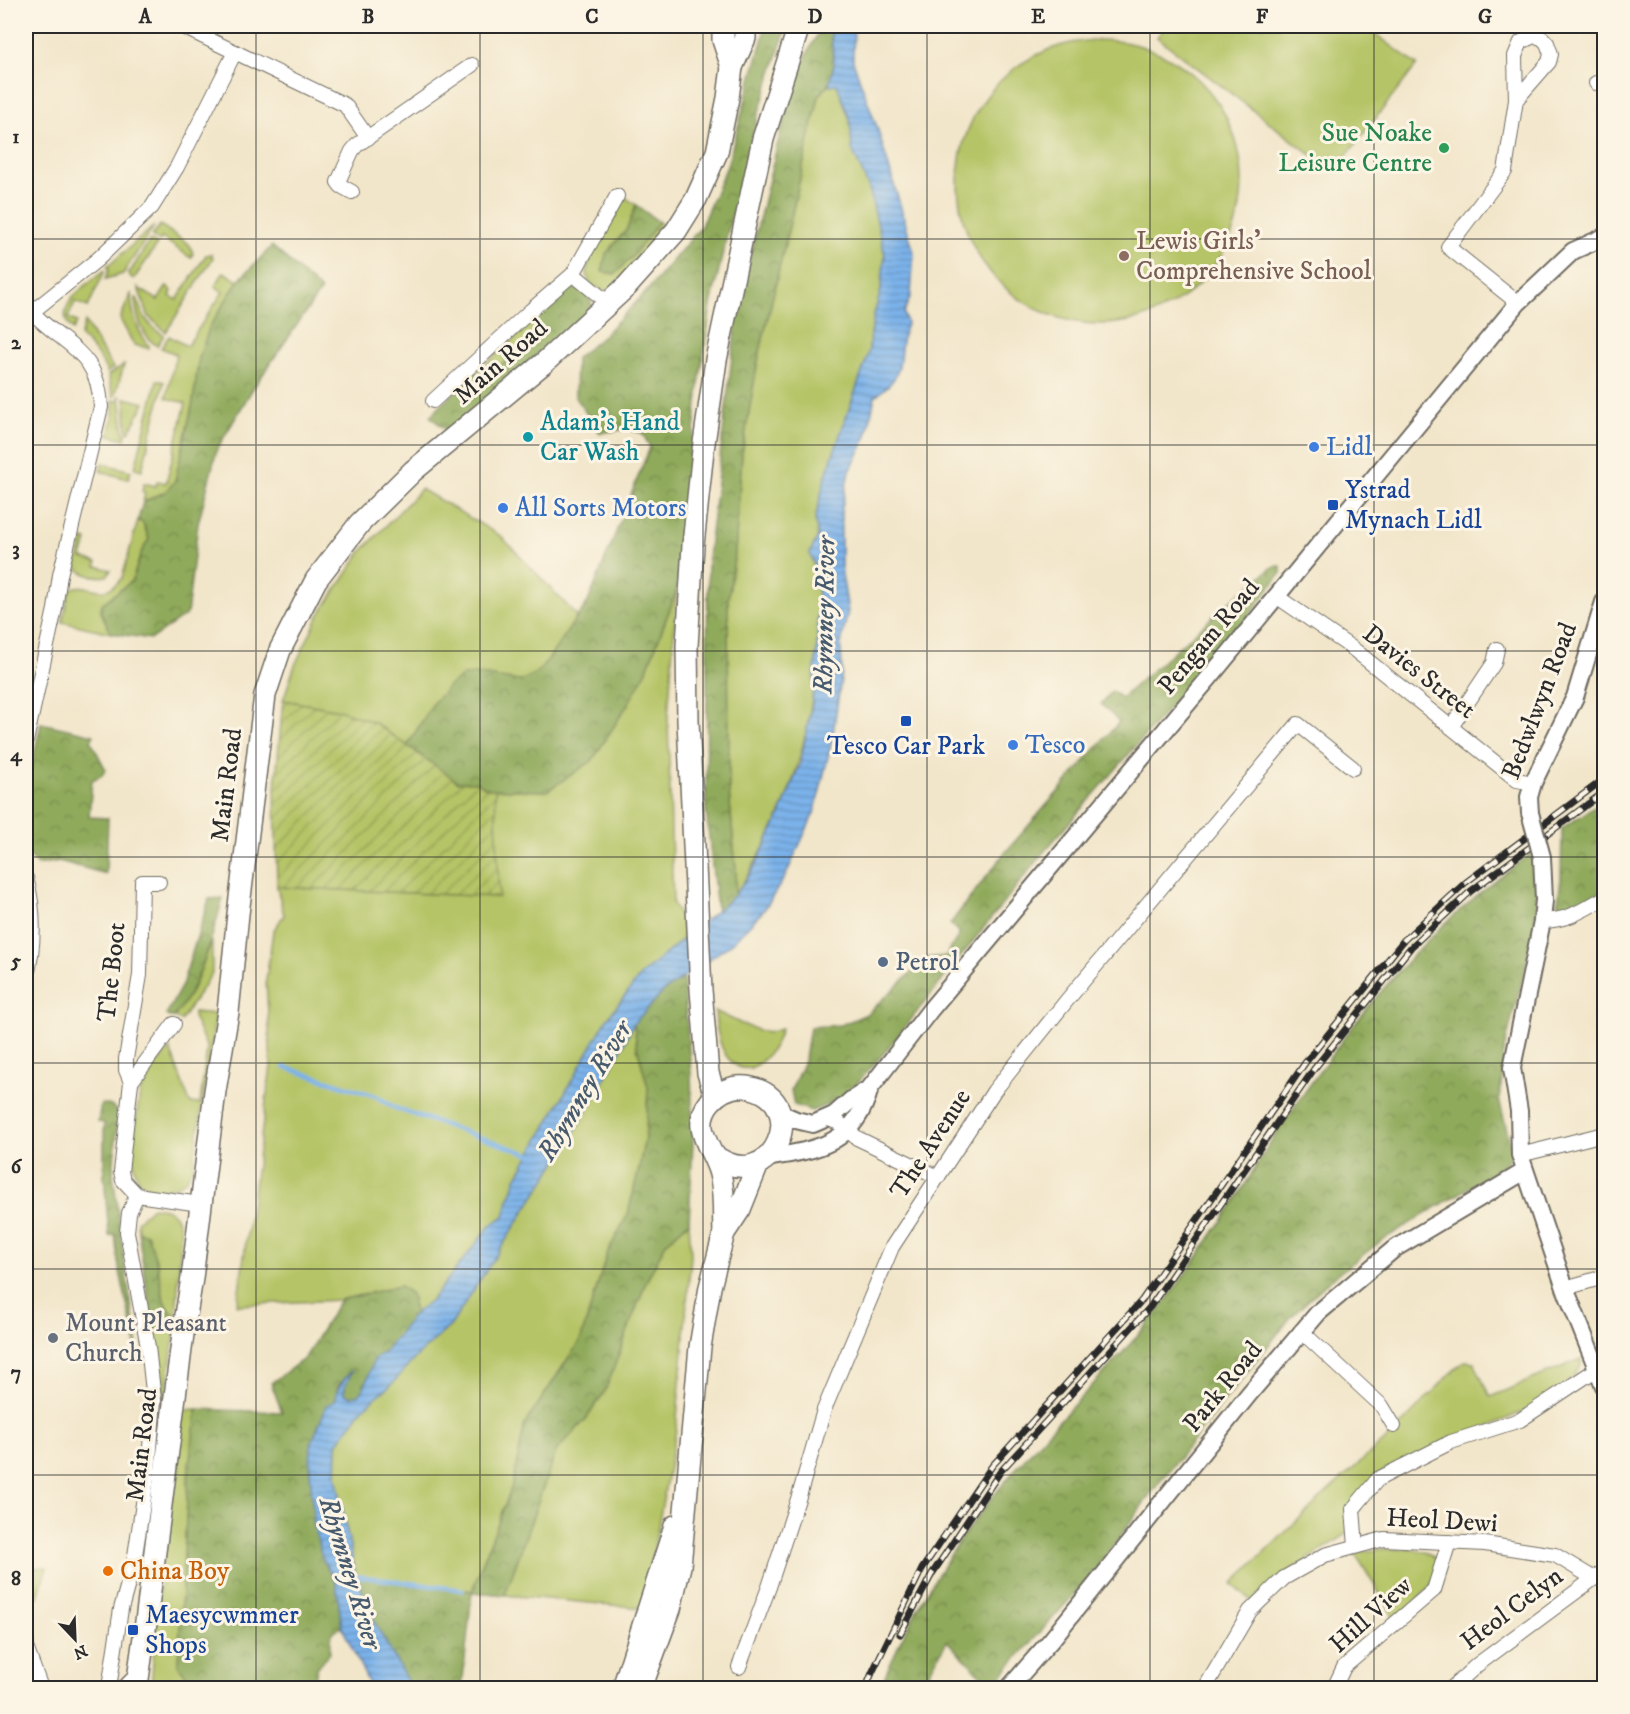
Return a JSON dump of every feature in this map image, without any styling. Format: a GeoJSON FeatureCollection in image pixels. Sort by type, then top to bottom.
{"type":"FeatureCollection","features":[{"type":"Feature","properties":{"kind":"main road"},"geometry":{"type":"LineString","coordinates":[[723,26],[723,40],[732,67]]}},
{"type":"Feature","properties":{"kind":"main road"},"geometry":{"type":"LineString","coordinates":[[732,67],[745,38],[746,26]]}},
{"type":"Feature","properties":{"kind":"main road"},"geometry":{"type":"LineString","coordinates":[[715,1096],[708,1072],[701,990],[698,882],[688,721],[687,646],[702,450],[718,349],[763,139],[799,26]]}},
{"type":"Feature","properties":{"kind":"main road","name":"Main Road"},"geometry":{"type":"LineString","coordinates":[[138,1679],[215,1091],[228,1012],[265,695],[280,650],[316,580],[360,523],[413,471],[545,362],[627,286],[676,231],[713,165],[721,139],[732,67]]}},
{"type":"Feature","properties":{"kind":"main road"},"geometry":{"type":"LineString","coordinates":[[641,1689],[670,1609],[680,1566],[700,1347],[710,1287],[724,1233],[720,1173],[703,1136],[702,1117],[715,1096],[727,1089],[741,1086],[754,1088],[766,1094],[775,1103],[782,1124],[781,1136],[776,1147],[762,1161],[740,1209],[724,1233]]}},
{"type":"Feature","properties":{"kind":"main road"},"geometry":{"type":"LineString","coordinates":[[712,1154],[721,1161],[745,1167],[762,1161]]}},
{"type":"Feature","properties":{"kind":"main road"},"geometry":{"type":"LineString","coordinates":[[623,1689],[677,1520],[689,1464]]}},
{"type":"Feature","properties":{"kind":"street"},"geometry":{"type":"LineString","coordinates":[[181,26],[345,105],[368,138]]}},
{"type":"Feature","properties":{"kind":"street"},"geometry":{"type":"LineString","coordinates":[[26,741],[55,609],[60,575],[101,408],[100,391],[87,359],[29,314],[98,260],[152,207],[192,139],[235,52]]}},
{"type":"Feature","properties":{"kind":"street"},"geometry":{"type":"LineString","coordinates":[[352,192],[338,182],[352,151],[472,65]]}},
{"type":"Feature","properties":{"kind":"street"},"geometry":{"type":"LineString","coordinates":[[1516,100],[1505,171],[1448,247],[1518,303]]}},
{"type":"Feature","properties":{"kind":"street"},"geometry":{"type":"LineString","coordinates":[[433,401],[573,274],[617,196]]}},
{"type":"Feature","properties":{"kind":"street","name":"Pengam Road"},"geometry":{"type":"LineString","coordinates":[[826,1118],[834,1115],[851,1100],[870,1088],[931,1009],[1518,303],[1573,251],[1605,237]]}},
{"type":"Feature","properties":{"kind":"street"},"geometry":{"type":"LineString","coordinates":[[573,274],[608,303]]}},
{"type":"Feature","properties":{"kind":"street","name":"Davies Street"},"geometry":{"type":"LineString","coordinates":[[1276,596],[1352,648],[1517,780],[1533,783]]}},
{"type":"Feature","properties":{"kind":"street","name":"Bedwlwyn Road"},"geometry":{"type":"LineString","coordinates":[[1522,1163],[1519,1111],[1512,1068],[1542,921],[1544,900],[1542,857],[1530,813],[1529,796],[1575,696],[1605,602]]}},
{"type":"Feature","properties":{"kind":"street"},"geometry":{"type":"LineString","coordinates":[[1451,727],[1494,663],[1497,650]]}},
{"type":"Feature","properties":{"kind":"street","name":"The Avenue"},"geometry":{"type":"LineString","coordinates":[[739,1667],[796,1506],[824,1410],[892,1247],[994,1091],[1298,724],[1353,768]]}},
{"type":"Feature","properties":{"kind":"street"},"geometry":{"type":"LineString","coordinates":[[26,878],[32,932],[26,979]]}},
{"type":"Feature","properties":{"kind":"street","name":"The Boot"},"geometry":{"type":"LineString","coordinates":[[131,1082],[126,1070],[126,1059],[140,975],[142,882],[159,882]]}},
{"type":"Feature","properties":{"kind":"street"},"geometry":{"type":"LineString","coordinates":[[1542,921],[1560,920],[1605,898]]}},
{"type":"Feature","properties":{"kind":"street"},"geometry":{"type":"LineString","coordinates":[[174,1024],[131,1082],[121,1172],[123,1180],[137,1196],[200,1204]]}},
{"type":"Feature","properties":{"kind":"street","name":"Pengam Road"},"geometry":{"type":"LineString","coordinates":[[762,1161],[820,1148],[839,1138],[865,1109],[870,1088]]}},
{"type":"Feature","properties":{"kind":"street"},"geometry":{"type":"LineString","coordinates":[[780,1113],[813,1124],[826,1118],[839,1123],[857,1138],[938,1177]]}},
{"type":"Feature","properties":{"kind":"street"},"geometry":{"type":"LineString","coordinates":[[1605,1134],[1522,1163],[1565,1288],[1605,1386]]}},
{"type":"Feature","properties":{"kind":"street","name":"Park Road"},"geometry":{"type":"LineString","coordinates":[[1009,1689],[1318,1313],[1394,1249],[1522,1163]]}},
{"type":"Feature","properties":{"kind":"street","name":"Main Road"},"geometry":{"type":"LineString","coordinates":[[109,1689],[121,1609],[134,1562],[147,1472],[154,1400],[148,1347],[127,1232],[129,1213],[137,1196]]}},
{"type":"Feature","properties":{"kind":"street"},"geometry":{"type":"LineString","coordinates":[[1565,1288],[1605,1277]]}},
{"type":"Feature","properties":{"kind":"street"},"geometry":{"type":"LineString","coordinates":[[1301,1331],[1382,1406],[1394,1426]]}},
{"type":"Feature","properties":{"kind":"street"},"geometry":{"type":"LineString","coordinates":[[1356,1546],[1353,1509],[1378,1479],[1451,1442],[1520,1420],[1598,1369]]}},
{"type":"Feature","properties":{"kind":"street","name":"Heol Dewi"},"geometry":{"type":"LineString","coordinates":[[1205,1689],[1250,1611],[1284,1578],[1324,1555],[1384,1539],[1485,1544],[1555,1555],[1599,1575]]}},
{"type":"Feature","properties":{"kind":"street","name":"Hill View"},"geometry":{"type":"LineString","coordinates":[[1334,1689],[1344,1667],[1434,1590],[1449,1542]]}},
{"type":"Feature","properties":{"kind":"street","name":"Heol Celyn"},"geometry":{"type":"LineString","coordinates":[[1452,1689],[1477,1665],[1599,1575]]}},
{"type":"Feature","properties":{"kind":"street"},"geometry":{"type":"LineString","coordinates":[[26,1636],[27,1650],[41,1689]]}},
{"type":"Feature","properties":{"kind":"street"},"geometry":{"type":"LineString","coordinates":[[113,1655],[138,1679]]}},
{"type":"Feature","properties":{"kind":"green space"},"geometry":{"type":"Polygon","coordinates":[[[766,26],[787,26],[758,115],[711,305],[699,385],[677,590],[646,672],[592,761],[547,791],[487,789],[477,782],[458,782],[407,746],[434,702],[449,686],[463,676],[473,674],[520,681],[542,668],[588,602],[650,447],[642,433],[627,429],[600,433],[575,397],[576,358],[601,338],[646,292],[700,228],[727,166],[766,26]]]}},
{"type":"Feature","properties":{"kind":"green space"},"geometry":{"type":"Polygon","coordinates":[[[822,26],[832,26],[833,69],[827,86],[819,96],[757,365],[742,453],[735,552],[728,601],[729,792],[736,870],[735,895],[717,911],[706,810],[708,558],[738,307],[781,130],[800,67],[822,26]]]}},
{"type":"Feature","properties":{"kind":"green space"},"geometry":{"type":"Polygon","coordinates":[[[1166,26],[1365,26],[1417,65],[1334,172],[1157,37],[1166,26]]]}},
{"type":"Feature","properties":{"kind":"green space"},"geometry":{"type":"Polygon","coordinates":[[[1100,40],[1141,46],[1167,57],[1190,72],[1210,92],[1225,115],[1236,141],[1242,182],[1236,223],[1225,249],[1210,272],[1190,292],[1167,307],[1141,318],[1100,324],[1059,318],[1033,307],[1010,292],[990,272],[975,249],[964,223],[958,182],[964,141],[975,115],[990,92],[1010,72],[1033,57],[1059,46],[1100,40]]]}},
{"type":"Feature","properties":{"kind":"green space"},"geometry":{"type":"Polygon","coordinates":[[[837,84],[850,120],[852,149],[869,188],[885,255],[881,290],[874,315],[868,355],[825,478],[815,520],[818,536],[810,553],[818,598],[818,625],[812,698],[806,733],[786,799],[772,832],[735,895],[736,870],[729,792],[728,601],[735,552],[742,453],[757,365],[819,96],[829,85],[837,84]]]}},
{"type":"Feature","properties":{"kind":"green space"},"geometry":{"type":"Polygon","coordinates":[[[625,197],[636,205],[627,229],[606,254],[615,274],[659,222],[664,226],[608,291],[593,286],[588,280],[588,265],[625,197]]]}},
{"type":"Feature","properties":{"kind":"green space"},"geometry":{"type":"Polygon","coordinates":[[[636,205],[659,222],[634,255],[615,274],[602,272],[606,254],[627,229],[636,205]]]}},
{"type":"Feature","properties":{"kind":"green space"},"geometry":{"type":"Polygon","coordinates":[[[160,225],[189,244],[193,253],[191,258],[162,238],[159,241],[152,236],[160,225]]]}},
{"type":"Feature","properties":{"kind":"green space"},"geometry":{"type":"Polygon","coordinates":[[[154,226],[123,274],[105,279],[109,269],[107,267],[154,226]]]}},
{"type":"Feature","properties":{"kind":"green space"},"geometry":{"type":"Polygon","coordinates":[[[150,240],[157,245],[134,279],[128,275],[150,240]]]}},
{"type":"Feature","properties":{"kind":"green space"},"geometry":{"type":"Polygon","coordinates":[[[272,246],[321,290],[252,390],[217,449],[198,524],[187,614],[151,639],[111,633],[101,612],[102,604],[132,581],[142,551],[149,539],[143,523],[138,520],[143,502],[165,492],[175,481],[193,402],[199,358],[210,326],[238,281],[272,246]]]}},
{"type":"Feature","properties":{"kind":"green space"},"geometry":{"type":"Polygon","coordinates":[[[211,254],[213,258],[166,332],[149,317],[138,288],[158,300],[167,286],[172,291],[170,296],[177,300],[206,255],[211,254]]]}},
{"type":"Feature","properties":{"kind":"green space"},"geometry":{"type":"Polygon","coordinates":[[[105,270],[88,307],[75,302],[68,318],[77,322],[73,330],[67,322],[65,313],[68,305],[82,288],[105,270]]]}},
{"type":"Feature","properties":{"kind":"green space"},"geometry":{"type":"Polygon","coordinates":[[[224,272],[238,281],[210,326],[199,358],[193,402],[175,481],[165,492],[143,502],[144,483],[156,486],[157,481],[166,483],[186,403],[166,398],[176,354],[161,348],[169,336],[187,346],[223,292],[215,286],[224,272]]]}},
{"type":"Feature","properties":{"kind":"green space"},"geometry":{"type":"Polygon","coordinates":[[[572,287],[586,293],[592,304],[586,313],[448,432],[430,416],[460,387],[515,357],[535,338],[537,318],[552,301],[572,287]]]}},
{"type":"Feature","properties":{"kind":"green space"},"geometry":{"type":"Polygon","coordinates":[[[131,293],[136,321],[149,348],[134,345],[120,319],[131,293]]]}},
{"type":"Feature","properties":{"kind":"green space"},"geometry":{"type":"Polygon","coordinates":[[[135,298],[150,324],[164,335],[157,346],[140,325],[135,298]]]}},
{"type":"Feature","properties":{"kind":"green space"},"geometry":{"type":"Polygon","coordinates":[[[537,318],[535,338],[515,357],[460,387],[537,318]]]}},
{"type":"Feature","properties":{"kind":"green space"},"geometry":{"type":"Polygon","coordinates":[[[85,322],[113,368],[107,372],[102,361],[80,336],[85,322]]]}},
{"type":"Feature","properties":{"kind":"green space"},"geometry":{"type":"Polygon","coordinates":[[[124,365],[115,396],[113,396],[108,375],[124,365]]]}},
{"type":"Feature","properties":{"kind":"green space"},"geometry":{"type":"Polygon","coordinates":[[[157,380],[164,382],[142,470],[135,468],[157,380]]]}},
{"type":"Feature","properties":{"kind":"green space"},"geometry":{"type":"Polygon","coordinates":[[[120,395],[125,439],[109,435],[113,418],[113,400],[118,401],[120,395]]]}},
{"type":"Feature","properties":{"kind":"green space"},"geometry":{"type":"Polygon","coordinates":[[[125,398],[145,403],[129,432],[127,431],[125,398]]]}},
{"type":"Feature","properties":{"kind":"green space"},"geometry":{"type":"Polygon","coordinates":[[[102,463],[131,471],[128,479],[100,471],[102,463]]]}},
{"type":"Feature","properties":{"kind":"green space"},"geometry":{"type":"Polygon","coordinates":[[[421,489],[501,536],[577,616],[545,664],[536,673],[519,681],[473,674],[434,702],[407,746],[375,723],[339,710],[283,700],[295,665],[319,615],[362,551],[421,489]]]}},
{"type":"Feature","properties":{"kind":"green space"},"geometry":{"type":"Polygon","coordinates":[[[138,520],[143,523],[149,539],[142,551],[132,581],[102,604],[101,612],[111,633],[62,622],[70,589],[84,587],[108,589],[115,586],[122,578],[138,520]]]}},
{"type":"Feature","properties":{"kind":"green space"},"geometry":{"type":"Polygon","coordinates":[[[83,539],[87,540],[82,558],[97,562],[96,566],[111,570],[107,576],[90,575],[76,567],[83,539]]]}},
{"type":"Feature","properties":{"kind":"green space"},"geometry":{"type":"Polygon","coordinates":[[[1281,566],[1281,573],[1249,616],[1043,853],[886,1051],[844,1098],[812,1111],[794,1105],[791,1090],[805,1059],[810,1027],[841,1025],[867,1014],[927,958],[946,956],[960,933],[950,924],[1003,855],[1119,722],[1101,704],[1112,691],[1121,698],[1235,597],[1273,567],[1281,566]]]}},
{"type":"Feature","properties":{"kind":"green space"},"geometry":{"type":"Polygon","coordinates":[[[677,590],[668,717],[673,904],[682,918],[683,939],[641,975],[607,1019],[516,1179],[504,1216],[490,1226],[430,1302],[415,1313],[411,1294],[400,1286],[340,1300],[237,1305],[271,1066],[266,980],[273,931],[284,915],[277,887],[498,897],[495,789],[547,791],[646,672],[677,590]]]}},
{"type":"Feature","properties":{"kind":"green space"},"geometry":{"type":"Polygon","coordinates":[[[283,700],[339,710],[375,723],[458,782],[477,782],[487,789],[495,789],[499,897],[277,887],[275,790],[283,700]]]}},
{"type":"Feature","properties":{"kind":"green space"},"geometry":{"type":"Polygon","coordinates":[[[41,723],[94,735],[91,741],[106,770],[101,776],[92,780],[89,817],[108,818],[106,874],[59,861],[37,865],[26,852],[30,773],[41,723]]]}},
{"type":"Feature","properties":{"kind":"green space"},"geometry":{"type":"Polygon","coordinates":[[[1604,801],[1604,889],[1581,905],[1556,915],[1561,879],[1562,828],[1604,801]]]}},
{"type":"Feature","properties":{"kind":"green space"},"geometry":{"type":"Polygon","coordinates":[[[1530,854],[1535,869],[1537,907],[1530,949],[1502,1057],[1504,1065],[1499,1099],[1513,1154],[1500,1169],[1384,1239],[1330,1280],[1291,1317],[1148,1497],[1098,1568],[993,1687],[947,1641],[920,1688],[880,1688],[912,1619],[951,1554],[973,1523],[1021,1463],[1121,1354],[1164,1303],[1237,1198],[1279,1129],[1349,1032],[1387,984],[1428,940],[1465,906],[1530,854]]]}},
{"type":"Feature","properties":{"kind":"green space"},"geometry":{"type":"Polygon","coordinates":[[[223,898],[198,975],[183,1004],[174,1017],[169,1017],[166,1015],[182,985],[209,899],[223,898]]]}},
{"type":"Feature","properties":{"kind":"green space"},"geometry":{"type":"Polygon","coordinates":[[[212,941],[212,973],[181,1021],[174,1017],[193,989],[212,941]]]}},
{"type":"Feature","properties":{"kind":"green space"},"geometry":{"type":"Polygon","coordinates":[[[683,978],[691,1073],[693,1142],[689,1222],[666,1243],[646,1282],[605,1391],[586,1419],[556,1451],[505,1595],[472,1592],[462,1688],[411,1688],[375,1623],[356,1576],[472,1591],[512,1486],[525,1424],[581,1339],[607,1254],[628,1214],[646,1132],[648,1087],[637,1047],[634,1023],[664,991],[683,978]]]}},
{"type":"Feature","properties":{"kind":"green space"},"geometry":{"type":"Polygon","coordinates":[[[715,1011],[767,1033],[781,1029],[771,1051],[752,1067],[745,1068],[731,1062],[720,1042],[715,1011]]]}},
{"type":"Feature","properties":{"kind":"green space"},"geometry":{"type":"Polygon","coordinates":[[[194,1012],[216,1014],[193,1166],[187,1178],[178,1186],[168,1189],[151,1189],[140,1181],[135,1168],[133,1151],[142,1083],[146,1075],[170,1049],[190,1103],[200,1104],[207,1048],[193,1017],[194,1012]]]}},
{"type":"Feature","properties":{"kind":"green space"},"geometry":{"type":"Polygon","coordinates":[[[634,1023],[637,1047],[648,1087],[646,1132],[628,1214],[607,1254],[581,1339],[525,1424],[512,1486],[472,1591],[356,1576],[336,1476],[337,1444],[362,1409],[392,1384],[416,1357],[451,1325],[566,1147],[634,1023]]]}},
{"type":"Feature","properties":{"kind":"green space"},"geometry":{"type":"Polygon","coordinates":[[[101,1104],[112,1106],[118,1115],[113,1173],[138,1345],[136,1346],[118,1262],[115,1235],[109,1236],[104,1176],[104,1123],[98,1122],[101,1104]]]}},
{"type":"Feature","properties":{"kind":"green space"},"geometry":{"type":"Polygon","coordinates":[[[152,1207],[169,1210],[176,1216],[180,1226],[176,1319],[164,1301],[157,1263],[147,1234],[138,1232],[137,1221],[152,1207]]]}},
{"type":"Feature","properties":{"kind":"green space"},"geometry":{"type":"Polygon","coordinates":[[[689,1222],[691,1256],[676,1430],[643,1608],[505,1595],[556,1451],[586,1419],[605,1391],[646,1282],[666,1243],[689,1222]]]}},
{"type":"Feature","properties":{"kind":"green space"},"geometry":{"type":"Polygon","coordinates":[[[138,1232],[147,1234],[157,1263],[164,1301],[176,1319],[175,1332],[153,1330],[138,1232]]]}},
{"type":"Feature","properties":{"kind":"green space"},"geometry":{"type":"Polygon","coordinates":[[[400,1286],[411,1294],[415,1313],[385,1353],[374,1359],[366,1384],[359,1395],[351,1397],[344,1393],[351,1372],[338,1386],[322,1558],[336,1583],[342,1627],[332,1632],[330,1653],[317,1668],[313,1688],[189,1688],[188,1678],[178,1665],[189,1465],[197,1409],[282,1412],[271,1383],[305,1358],[340,1300],[400,1286]]]}},
{"type":"Feature","properties":{"kind":"green space"},"geometry":{"type":"Polygon","coordinates":[[[153,1330],[175,1332],[163,1413],[162,1386],[153,1330]]]}},
{"type":"Feature","properties":{"kind":"green space"},"geometry":{"type":"Polygon","coordinates":[[[1581,1359],[1581,1366],[1575,1375],[1563,1387],[1536,1406],[1376,1476],[1347,1534],[1284,1575],[1251,1601],[1232,1584],[1327,1492],[1391,1435],[1456,1368],[1466,1361],[1474,1362],[1490,1397],[1581,1359]]]}},
{"type":"Feature","properties":{"kind":"green space"},"geometry":{"type":"Polygon","coordinates":[[[197,1409],[189,1465],[178,1665],[188,1678],[189,1688],[151,1688],[157,1608],[182,1410],[197,1409]]]}},
{"type":"Feature","properties":{"kind":"green space"},"geometry":{"type":"Polygon","coordinates":[[[1381,1549],[1423,1551],[1437,1559],[1438,1568],[1435,1578],[1420,1598],[1396,1621],[1355,1553],[1381,1549]]]}},
{"type":"Feature","properties":{"kind":"green space"},"geometry":{"type":"Polygon","coordinates":[[[47,1567],[38,1597],[35,1598],[34,1568],[47,1567]]]}},
{"type":"Feature","properties":{"kind":"water","name":"Rhymney River"},"geometry":{"type":"Polygon","coordinates":[[[832,26],[854,26],[853,61],[878,130],[914,252],[911,295],[904,313],[907,324],[898,371],[894,379],[875,396],[867,436],[848,476],[841,513],[841,568],[848,611],[841,644],[842,673],[832,740],[815,811],[785,877],[764,910],[731,944],[664,991],[634,1023],[566,1147],[451,1325],[416,1357],[392,1384],[362,1409],[337,1444],[336,1476],[356,1576],[375,1623],[411,1688],[371,1688],[342,1627],[336,1583],[322,1558],[314,1527],[310,1473],[311,1444],[327,1405],[335,1401],[341,1384],[353,1370],[344,1393],[351,1397],[359,1395],[366,1384],[374,1359],[385,1352],[415,1313],[430,1302],[490,1226],[504,1216],[516,1179],[607,1019],[641,975],[735,895],[755,866],[780,815],[800,764],[812,704],[817,647],[818,595],[814,564],[810,553],[818,536],[815,520],[825,478],[868,355],[874,315],[881,290],[885,255],[869,188],[852,149],[850,120],[837,84],[829,85],[834,65],[832,26]]]}},
{"type":"Feature","properties":{"kind":"waterway","name":"Rhymney River"},"geometry":{"type":"LineString","coordinates":[[284,1067],[376,1096],[395,1108],[535,1156]]}},
{"type":"Feature","properties":{"kind":"waterway","name":"Rhymney River"},"geometry":{"type":"LineString","coordinates":[[356,1576],[463,1590]]}},
{"type":"Feature","properties":{"kind":"railway"},"geometry":{"type":"LineString","coordinates":[[866,1688],[922,1569],[992,1466],[1142,1300],[1305,1063],[1404,940],[1465,883],[1604,779]]}},
{"type":"Feature","properties":{"kind":"railway"},"geometry":{"type":"LineString","coordinates":[[900,1634],[932,1574],[1000,1472],[1150,1307],[1314,1069],[1411,947],[1471,891],[1604,792]]}},
{"type":"Feature","properties":{"kind":"place","name":"Sue Noake Leisure Centre"},"geometry":{"type":"Point","coordinates":[1444,148]}},
{"type":"Feature","properties":{"kind":"place","name":"Lewis Girls' Comprehensive School"},"geometry":{"type":"Point","coordinates":[1124,256]}},
{"type":"Feature","properties":{"kind":"place","name":"Adam's Hand Car Wash"},"geometry":{"type":"Point","coordinates":[528,437]}},
{"type":"Feature","properties":{"kind":"place","name":"Lidl"},"geometry":{"type":"Point","coordinates":[1314,447]}},
{"type":"Feature","properties":{"kind":"place","name":"Ystrad Mynach Lidl"},"geometry":{"type":"Point","coordinates":[1333,505]}},
{"type":"Feature","properties":{"kind":"place","name":"All Sorts Motors"},"geometry":{"type":"Point","coordinates":[503,508]}},
{"type":"Feature","properties":{"kind":"place","name":"Tesco Car Park"},"geometry":{"type":"Point","coordinates":[906,721]}},
{"type":"Feature","properties":{"kind":"place","name":"Tesco"},"geometry":{"type":"Point","coordinates":[1013,745]}},
{"type":"Feature","properties":{"kind":"place","name":"Petrol"},"geometry":{"type":"Point","coordinates":[883,962]}},
{"type":"Feature","properties":{"kind":"place","name":"Mount Pleasant Church"},"geometry":{"type":"Point","coordinates":[53,1338]}},
{"type":"Feature","properties":{"kind":"place","name":"China Boy"},"geometry":{"type":"Point","coordinates":[108,1571]}},
{"type":"Feature","properties":{"kind":"place","name":"Maesycwmmer Shops"},"geometry":{"type":"Point","coordinates":[133,1630]}}]}
